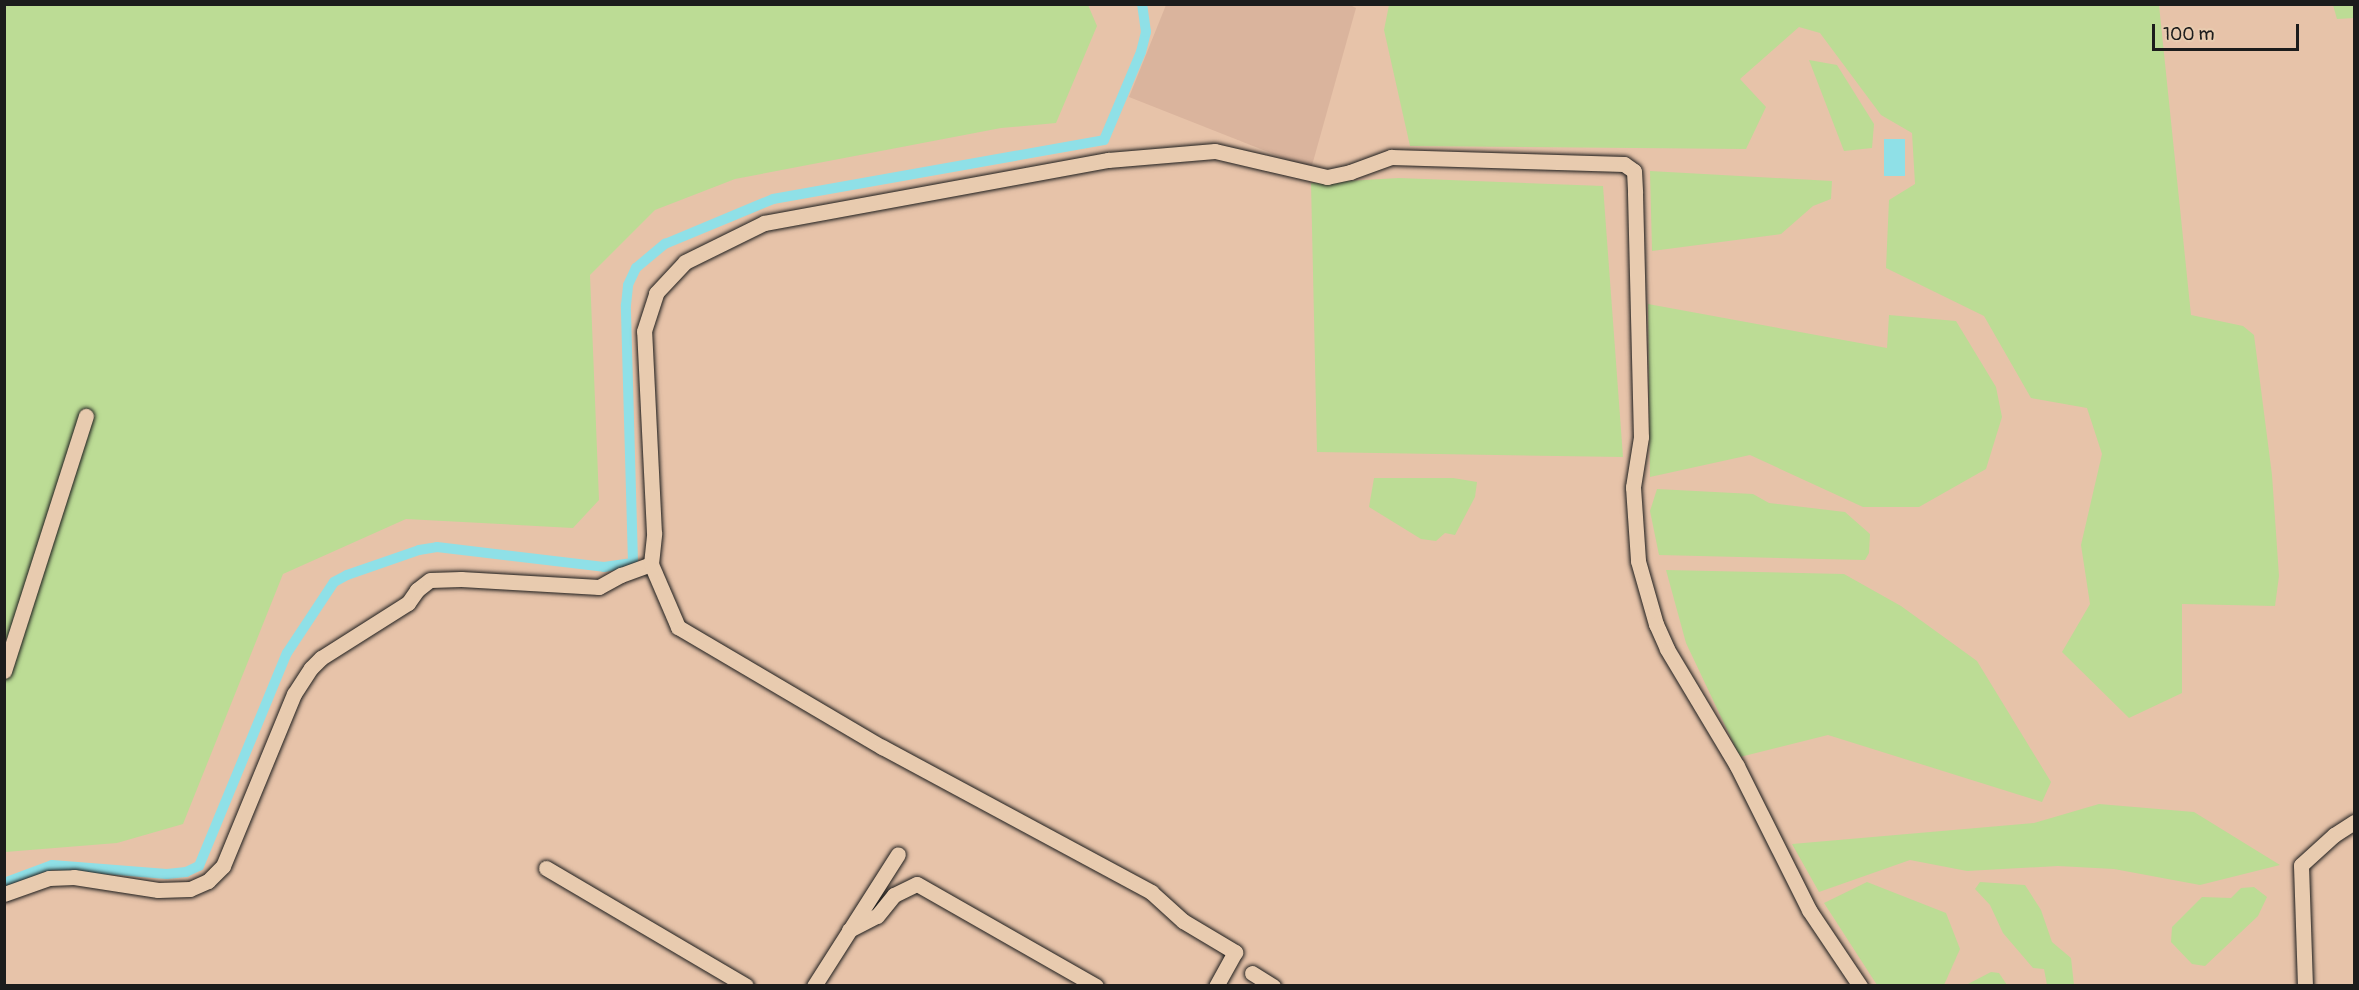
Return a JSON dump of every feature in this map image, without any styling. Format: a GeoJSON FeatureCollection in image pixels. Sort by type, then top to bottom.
{"type":"FeatureCollection","features":[{"type":"Feature","properties":{"kind":"street"},"geometry":{"type":"LineString","coordinates":[[1216,986],[1235,952],[1183,921],[1151,892],[882,747],[678,627],[651,564],[654,533],[644,331],[656,293],[685,262],[764,223],[949,191],[1108,160],[1215,152],[1327,177],[1350,172],[1391,157],[1624,164],[1634,171],[1635,193],[1641,437],[1634,498],[1638,561],[1656,624],[1670,654],[1737,766],[1809,910],[1860,986]]}},
{"type":"Feature","properties":{"kind":"street"},"geometry":{"type":"LineString","coordinates":[[4,671],[86,416]]}},
{"type":"Feature","properties":{"kind":"street"},"geometry":{"type":"LineString","coordinates":[[4,894],[49,878],[74,877],[158,890],[190,889],[208,881],[223,866],[294,694],[311,668],[321,658],[408,603],[417,590],[430,580],[461,579],[599,587],[621,575],[651,564]]}},
{"type":"Feature","properties":{"kind":"street"},"geometry":{"type":"LineString","coordinates":[[2305,986],[2301,865],[2334,835],[2355,822]]}},
{"type":"Feature","properties":{"kind":"street"},"geometry":{"type":"LineString","coordinates":[[814,986],[898,854]]}},
{"type":"Feature","properties":{"kind":"street"},"geometry":{"type":"LineString","coordinates":[[546,868],[746,986]]}},
{"type":"Feature","properties":{"kind":"street"},"geometry":{"type":"LineString","coordinates":[[849,930],[877,916],[894,895],[917,884],[1096,986]]}},
{"type":"Feature","properties":{"kind":"street"},"geometry":{"type":"LineString","coordinates":[[1252,973],[1273,986]]}},
{"type":"Feature","properties":{"kind":"shaded area"},"geometry":{"type":"Polygon","coordinates":[[[1348,4],[1356,8],[1311,169],[1129,97],[1166,5],[1348,4]]]}},
{"type":"Feature","properties":{"kind":"green space"},"geometry":{"type":"Polygon","coordinates":[[[5,5],[1088,5],[1097,26],[1056,123],[1001,128],[735,179],[655,210],[590,275],[599,500],[573,528],[406,519],[283,574],[183,824],[117,843],[5,852],[5,5]]]}},
{"type":"Feature","properties":{"kind":"green space"},"geometry":{"type":"Polygon","coordinates":[[[1389,5],[2159,5],[2191,315],[2243,326],[2254,335],[2272,475],[2279,576],[2275,606],[2182,604],[2182,693],[2129,718],[2062,652],[2090,604],[2081,545],[2102,454],[2087,408],[2031,398],[1984,316],[1886,268],[1889,200],[1915,184],[1912,133],[1881,115],[1820,33],[1799,27],[1740,79],[1766,107],[1746,149],[1410,146],[1384,30],[1389,5]]]}},
{"type":"Feature","properties":{"kind":"green space"},"geometry":{"type":"Polygon","coordinates":[[[2333,5],[2353,5],[2354,18],[2337,19],[2333,5]]]}},
{"type":"Feature","properties":{"kind":"green space"},"geometry":{"type":"Polygon","coordinates":[[[1809,60],[1837,65],[1874,124],[1872,148],[1844,151],[1809,60]]]}},
{"type":"Feature","properties":{"kind":"green space"},"geometry":{"type":"Polygon","coordinates":[[[1650,171],[1832,181],[1831,199],[1813,206],[1781,234],[1652,251],[1650,171]]]}},
{"type":"Feature","properties":{"kind":"green space"},"geometry":{"type":"Polygon","coordinates":[[[1399,178],[1603,186],[1623,457],[1317,452],[1311,183],[1399,178]]]}},
{"type":"Feature","properties":{"kind":"green space"},"geometry":{"type":"Polygon","coordinates":[[[1648,304],[1887,348],[1889,315],[1956,321],[1996,387],[2002,417],[1986,469],[1919,507],[1863,507],[1750,455],[1650,477],[1648,304]]]}},
{"type":"Feature","properties":{"kind":"green space"},"geometry":{"type":"Polygon","coordinates":[[[1374,478],[1453,478],[1477,482],[1475,497],[1455,535],[1445,533],[1436,541],[1421,539],[1369,507],[1374,478]]]}},
{"type":"Feature","properties":{"kind":"green space"},"geometry":{"type":"Polygon","coordinates":[[[1657,489],[1753,494],[1769,503],[1845,512],[1870,534],[1869,553],[1865,560],[1659,555],[1650,511],[1657,489]]]}},
{"type":"Feature","properties":{"kind":"green space"},"geometry":{"type":"Polygon","coordinates":[[[1666,570],[1844,574],[1901,606],[1977,661],[2051,782],[2042,802],[1828,735],[1740,757],[1686,643],[1666,570]]]}},
{"type":"Feature","properties":{"kind":"green space"},"geometry":{"type":"Polygon","coordinates":[[[2099,804],[2194,812],[2280,865],[2200,885],[2114,869],[2058,866],[1967,871],[1910,860],[1819,892],[1792,844],[2034,823],[2099,804]]]}},
{"type":"Feature","properties":{"kind":"green space"},"geometry":{"type":"Polygon","coordinates":[[[1867,882],[1946,913],[1960,949],[1944,985],[1877,985],[1824,903],[1867,882]]]}},
{"type":"Feature","properties":{"kind":"green space"},"geometry":{"type":"Polygon","coordinates":[[[1980,882],[2025,885],[2041,910],[2052,942],[2071,958],[2074,985],[2047,985],[2044,969],[2033,968],[2003,933],[1990,905],[1975,889],[1980,882]]]}},
{"type":"Feature","properties":{"kind":"green space"},"geometry":{"type":"Polygon","coordinates":[[[2254,887],[2267,897],[2258,916],[2205,966],[2192,964],[2171,942],[2172,927],[2202,897],[2231,898],[2241,888],[2254,887]]]}},
{"type":"Feature","properties":{"kind":"green space"},"geometry":{"type":"Polygon","coordinates":[[[1991,972],[1999,973],[2007,985],[1966,985],[1991,972]]]}},
{"type":"Feature","properties":{"kind":"water"},"geometry":{"type":"Polygon","coordinates":[[[1884,139],[1905,139],[1905,176],[1884,176],[1884,139]]]}},
{"type":"Feature","properties":{"kind":"waterway"},"geometry":{"type":"LineString","coordinates":[[4,883],[52,865],[167,874],[186,872],[199,866],[287,653],[334,582],[347,575],[419,550],[437,547],[604,567],[633,563],[626,305],[628,285],[636,268],[665,244],[773,199],[1104,140],[1141,52],[1146,32],[1142,4]]}}]}
